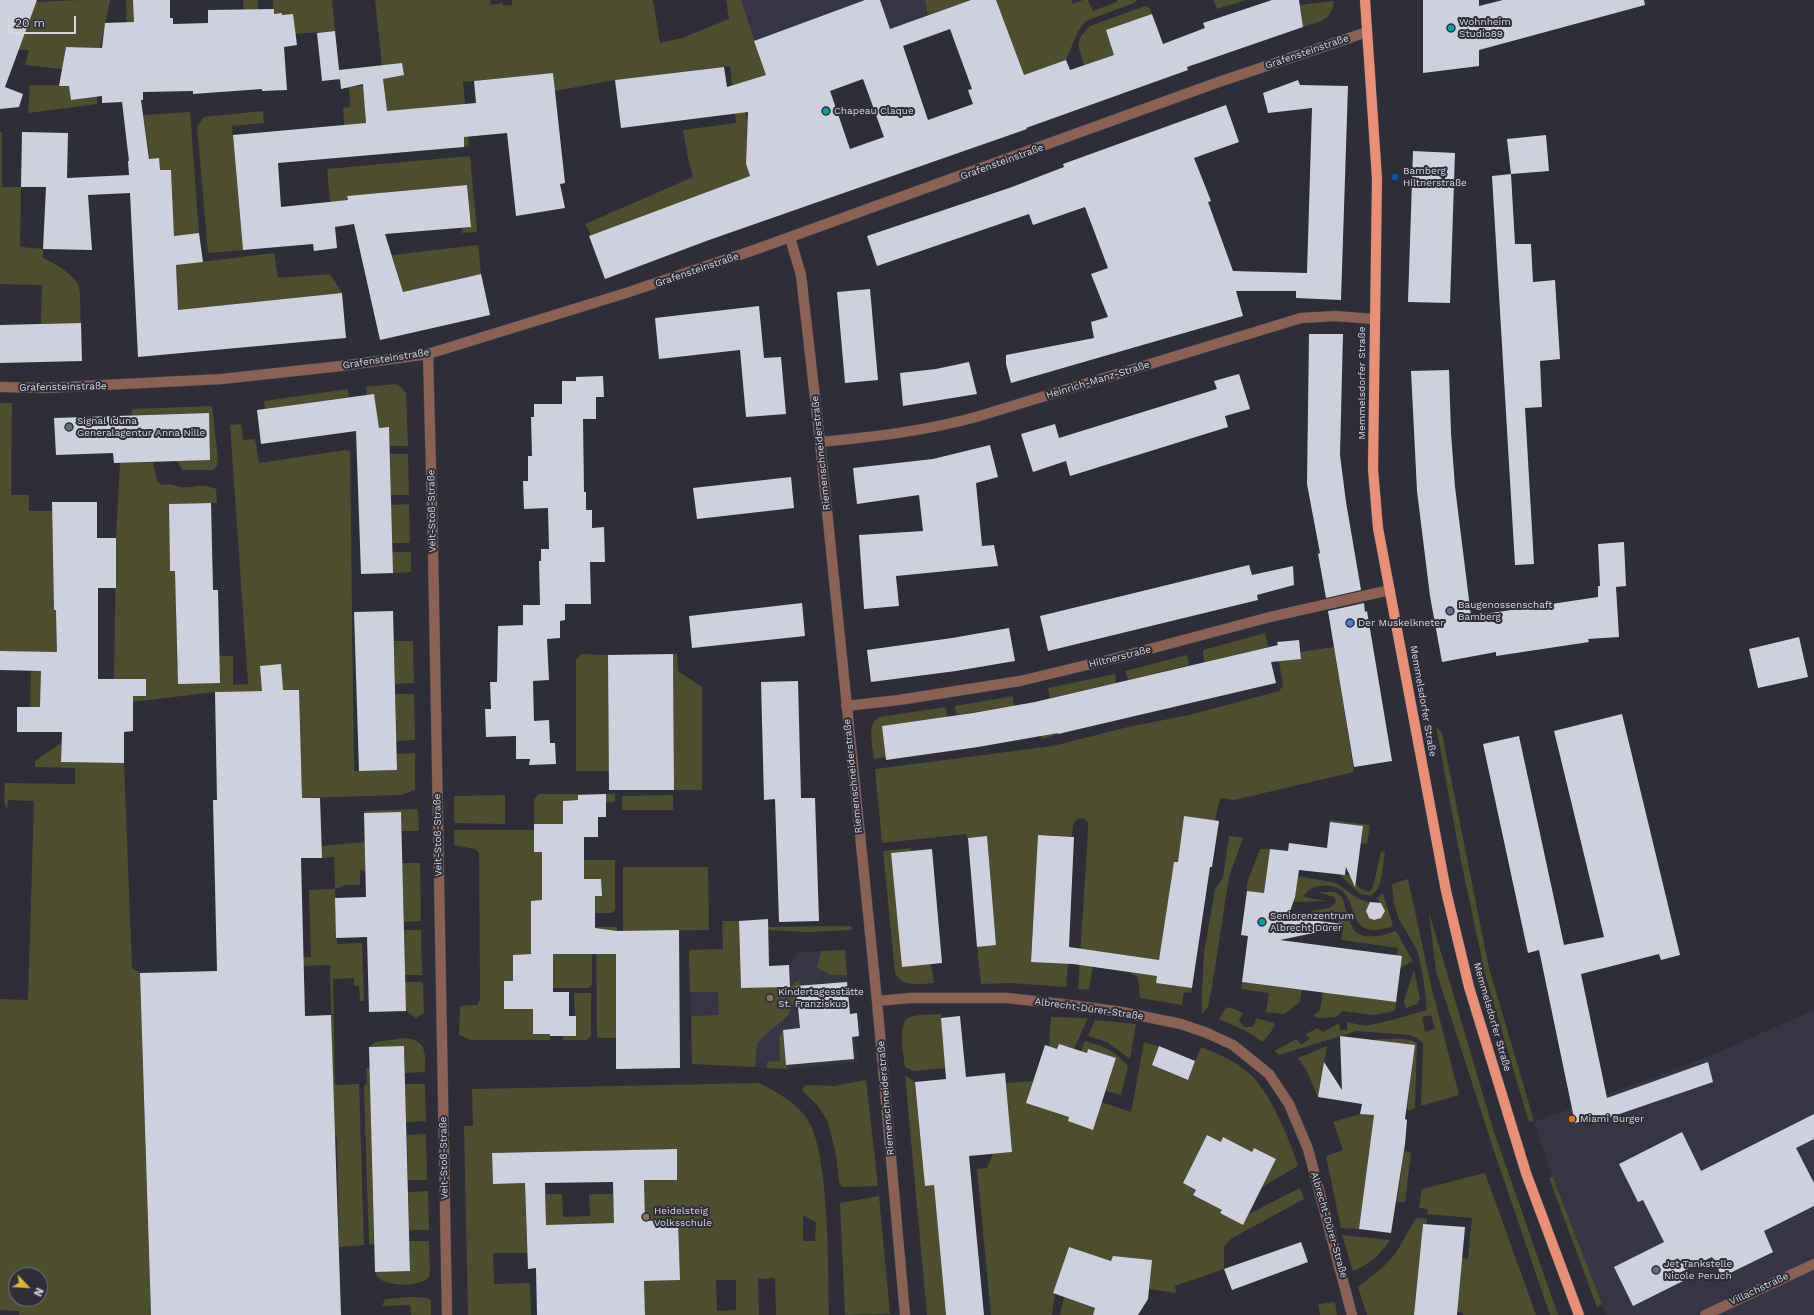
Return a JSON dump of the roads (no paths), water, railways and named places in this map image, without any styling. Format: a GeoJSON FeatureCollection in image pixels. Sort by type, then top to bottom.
{"type":"FeatureCollection","features":[{"type":"Feature","properties":{"kind":"main road","name":"Memmelsdorfer Straße"},"geometry":{"type":"LineString","coordinates":[[1365,0],[1377,179],[1373,469],[1378,528],[1446,891],[1469,987],[1526,1173],[1579,1315]]}},
{"type":"Feature","properties":{"kind":"street","name":"Grafensteinstraße"},"geometry":{"type":"LineString","coordinates":[[0,387],[45,388],[222,379],[341,366],[428,354],[652,285],[790,238],[1216,83],[1367,32]]}},
{"type":"Feature","properties":{"kind":"street","name":"Riemenschneiderstraße"},"geometry":{"type":"LineString","coordinates":[[790,238],[800,275],[820,442],[877,1001],[905,1315]]}},
{"type":"Feature","properties":{"kind":"street","name":"Heinrich-Manz-Straße"},"geometry":{"type":"LineString","coordinates":[[820,442],[884,436],[943,426],[1301,318],[1335,316],[1374,319]]}},
{"type":"Feature","properties":{"kind":"street","name":"Veit-Stoß-Straße"},"geometry":{"type":"LineString","coordinates":[[428,354],[447,1315]]}},
{"type":"Feature","properties":{"kind":"street","name":"Hiltnerstraße"},"geometry":{"type":"LineString","coordinates":[[846,706],[899,700],[1020,681],[1112,659],[1270,617],[1390,590]]}},
{"type":"Feature","properties":{"kind":"street","name":"Albrecht-Dürer-Straße"},"geometry":{"type":"LineString","coordinates":[[877,1001],[910,998],[1007,998],[1071,1005],[1122,1012],[1181,1024],[1207,1033],[1233,1045],[1269,1074],[1289,1104],[1308,1149],[1352,1315]]}},
{"type":"Feature","properties":{"kind":"street","name":"Villachstraße"},"geometry":{"type":"LineString","coordinates":[[1705,1315],[1814,1264]]}},
{"type":"Feature","properties":{"kind":"place","name":"Wohnheim Studio89"},"geometry":{"type":"Point","coordinates":[1451,28]}},
{"type":"Feature","properties":{"kind":"place","name":"Chapeau Claque"},"geometry":{"type":"Point","coordinates":[826,111]}},
{"type":"Feature","properties":{"kind":"place","name":"Bamberg Hiltnerstraße"},"geometry":{"type":"Point","coordinates":[1395,177]}},
{"type":"Feature","properties":{"kind":"place","name":"Signal Iduna Generalagentur Anna Nille"},"geometry":{"type":"Point","coordinates":[69,427]}},
{"type":"Feature","properties":{"kind":"place","name":"Baugenossenschaft Bamberg"},"geometry":{"type":"Point","coordinates":[1450,611]}},
{"type":"Feature","properties":{"kind":"place","name":"Der Muskelkneter"},"geometry":{"type":"Point","coordinates":[1350,623]}},
{"type":"Feature","properties":{"kind":"place","name":"Seniorenzentrum Albrecht Dürer"},"geometry":{"type":"Point","coordinates":[1262,922]}},
{"type":"Feature","properties":{"kind":"place","name":"Kindertagesstätte St. Franziskus"},"geometry":{"type":"Point","coordinates":[770,998]}},
{"type":"Feature","properties":{"kind":"place","name":"Miami Burger"},"geometry":{"type":"Point","coordinates":[1572,1119]}},
{"type":"Feature","properties":{"kind":"place","name":"Heidelsteig Volksschule"},"geometry":{"type":"Point","coordinates":[646,1217]}},
{"type":"Feature","properties":{"kind":"place","name":"Jet Tankstelle Nicole Peruch"},"geometry":{"type":"Point","coordinates":[1656,1270]}}]}
